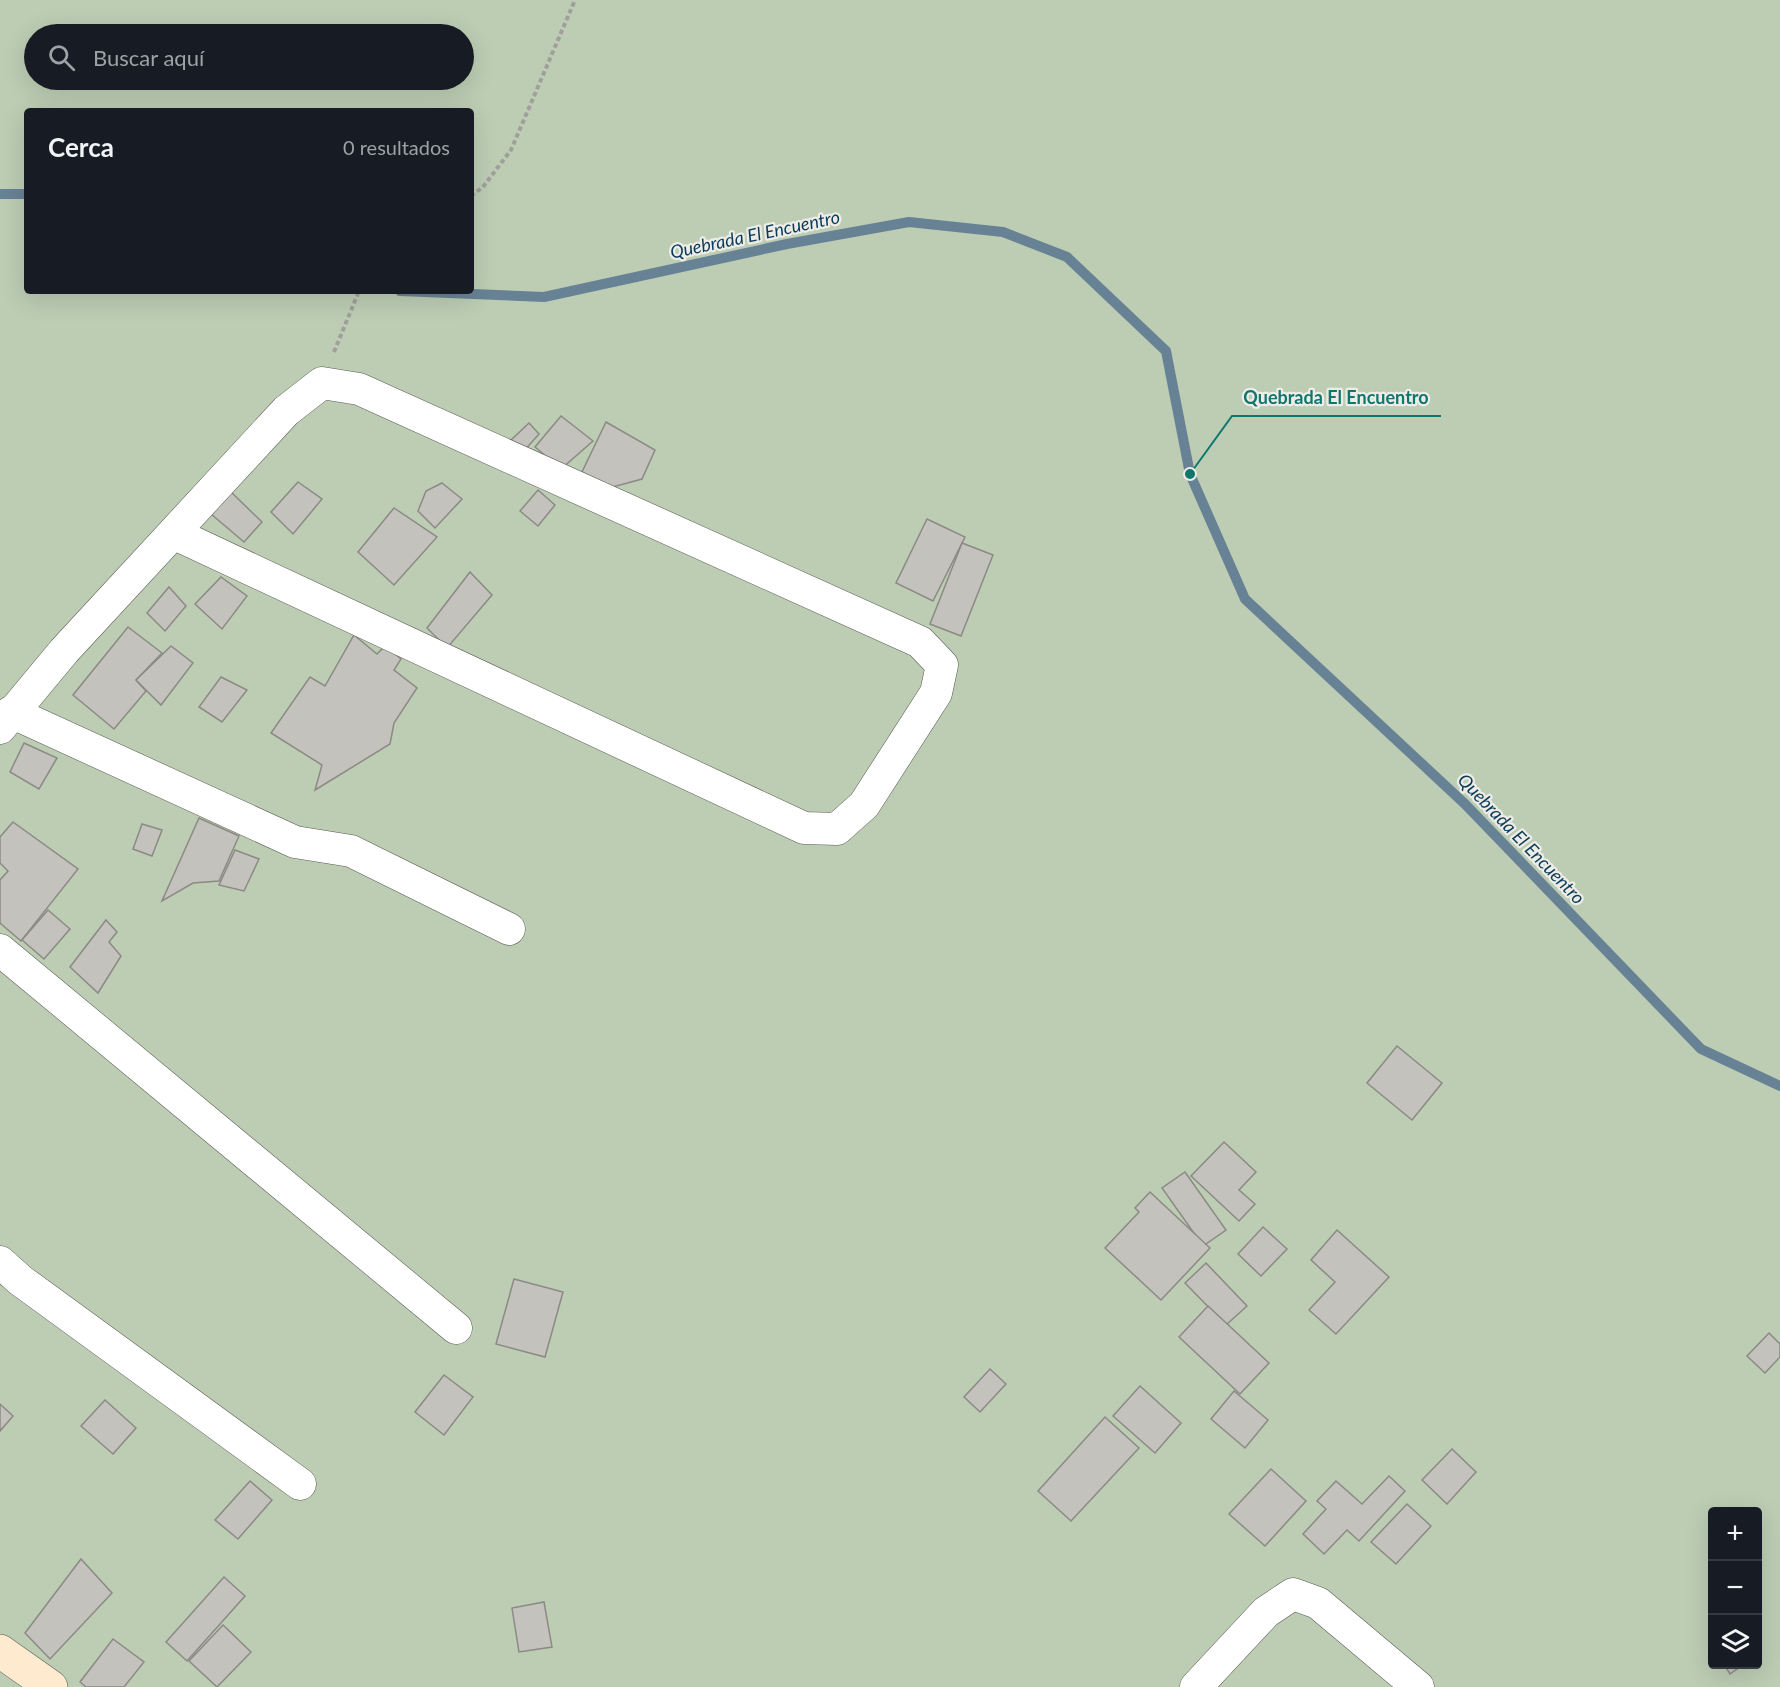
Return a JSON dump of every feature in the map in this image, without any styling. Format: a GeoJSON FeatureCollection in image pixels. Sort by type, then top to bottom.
{"type":"FeatureCollection","features":[{"type":"Feature","properties":{"kind":"main road"},"geometry":{"type":"LineString","coordinates":[[0,1651],[51,1687]]}},
{"type":"Feature","properties":{"kind":"street"},"geometry":{"type":"LineString","coordinates":[[173,533],[804,828],[837,829],[864,805],[936,693],[942,665],[920,642],[359,389],[322,383],[286,411],[173,533],[64,651],[6,720],[295,842],[351,851],[509,929]]}},
{"type":"Feature","properties":{"kind":"street"},"geometry":{"type":"LineString","coordinates":[[0,950],[456,1328]]}},
{"type":"Feature","properties":{"kind":"street"},"geometry":{"type":"LineString","coordinates":[[0,1262],[20,1280],[300,1484]]}},
{"type":"Feature","properties":{"kind":"street"},"geometry":{"type":"LineString","coordinates":[[1196,1687],[1266,1612],[1293,1594],[1318,1603],[1418,1687]]}},
{"type":"Feature","properties":{"kind":"path"},"geometry":{"type":"LineString","coordinates":[[474,194],[483,187],[511,150],[575,0]]}},
{"type":"Feature","properties":{"kind":"path"},"geometry":{"type":"LineString","coordinates":[[322,383],[358,294]]}},
{"type":"Feature","properties":{"kind":"green space"},"geometry":{"type":"Polygon","coordinates":[[[0,0],[1780,0],[1780,1687],[0,1687],[0,0]]]}},
{"type":"Feature","properties":{"kind":"building"},"geometry":{"type":"Polygon","coordinates":[[[561,416],[593,441],[561,469],[535,447],[561,416]]]}},
{"type":"Feature","properties":{"kind":"building"},"geometry":{"type":"Polygon","coordinates":[[[606,422],[655,450],[642,479],[609,488],[582,472],[606,422]]]}},
{"type":"Feature","properties":{"kind":"building"},"geometry":{"type":"Polygon","coordinates":[[[529,423],[539,434],[523,452],[510,441],[529,423]]]}},
{"type":"Feature","properties":{"kind":"building"},"geometry":{"type":"Polygon","coordinates":[[[298,482],[322,499],[293,534],[271,512],[298,482]]]}},
{"type":"Feature","properties":{"kind":"building"},"geometry":{"type":"Polygon","coordinates":[[[442,483],[462,499],[435,528],[418,511],[426,491],[442,483]]]}},
{"type":"Feature","properties":{"kind":"building"},"geometry":{"type":"Polygon","coordinates":[[[538,490],[555,505],[538,526],[520,511],[538,490]]]}},
{"type":"Feature","properties":{"kind":"building"},"geometry":{"type":"Polygon","coordinates":[[[231,492],[262,522],[244,542],[211,514],[231,492]]]}},
{"type":"Feature","properties":{"kind":"building"},"geometry":{"type":"Polygon","coordinates":[[[394,508],[437,537],[394,585],[358,552],[394,508]]]}},
{"type":"Feature","properties":{"kind":"building"},"geometry":{"type":"Polygon","coordinates":[[[927,519],[965,537],[933,601],[896,583],[927,519]]]}},
{"type":"Feature","properties":{"kind":"building"},"geometry":{"type":"Polygon","coordinates":[[[962,543],[993,555],[961,636],[930,624],[962,543]]]}},
{"type":"Feature","properties":{"kind":"building"},"geometry":{"type":"Polygon","coordinates":[[[470,572],[492,595],[447,648],[427,628],[470,572]]]}},
{"type":"Feature","properties":{"kind":"building"},"geometry":{"type":"Polygon","coordinates":[[[221,577],[247,596],[222,629],[195,604],[221,577]]]}},
{"type":"Feature","properties":{"kind":"building"},"geometry":{"type":"Polygon","coordinates":[[[169,587],[186,606],[165,631],[147,613],[169,587]]]}},
{"type":"Feature","properties":{"kind":"building"},"geometry":{"type":"Polygon","coordinates":[[[128,627],[162,653],[136,680],[146,691],[114,729],[73,695],[128,627]]]}},
{"type":"Feature","properties":{"kind":"building"},"geometry":{"type":"Polygon","coordinates":[[[354,635],[377,654],[385,646],[401,659],[394,670],[417,688],[394,723],[390,744],[315,790],[322,765],[271,733],[310,677],[325,686],[354,635]]]}},
{"type":"Feature","properties":{"kind":"building"},"geometry":{"type":"Polygon","coordinates":[[[171,646],[193,663],[161,705],[136,680],[171,646]]]}},
{"type":"Feature","properties":{"kind":"building"},"geometry":{"type":"Polygon","coordinates":[[[221,677],[247,690],[222,722],[199,707],[221,677]]]}},
{"type":"Feature","properties":{"kind":"building"},"geometry":{"type":"Polygon","coordinates":[[[24,743],[57,758],[39,789],[10,772],[24,743]]]}},
{"type":"Feature","properties":{"kind":"building"},"geometry":{"type":"Polygon","coordinates":[[[199,818],[239,836],[219,881],[193,883],[162,901],[199,818]]]}},
{"type":"Feature","properties":{"kind":"building"},"geometry":{"type":"Polygon","coordinates":[[[13,822],[78,869],[21,941],[0,923],[0,880],[8,871],[0,863],[0,837],[13,822]]]}},
{"type":"Feature","properties":{"kind":"building"},"geometry":{"type":"Polygon","coordinates":[[[142,824],[162,830],[152,856],[133,849],[142,824]]]}},
{"type":"Feature","properties":{"kind":"building"},"geometry":{"type":"Polygon","coordinates":[[[235,850],[259,859],[244,891],[219,885],[235,850]]]}},
{"type":"Feature","properties":{"kind":"building"},"geometry":{"type":"Polygon","coordinates":[[[48,910],[70,929],[44,959],[22,940],[48,910]]]}},
{"type":"Feature","properties":{"kind":"building"},"geometry":{"type":"Polygon","coordinates":[[[106,920],[117,932],[109,942],[121,956],[98,993],[70,967],[106,920]]]}},
{"type":"Feature","properties":{"kind":"building"},"geometry":{"type":"Polygon","coordinates":[[[1397,1046],[1442,1083],[1412,1120],[1367,1083],[1397,1046]]]}},
{"type":"Feature","properties":{"kind":"building"},"geometry":{"type":"Polygon","coordinates":[[[1224,1142],[1256,1172],[1239,1190],[1255,1204],[1239,1221],[1191,1176],[1224,1142]]]}},
{"type":"Feature","properties":{"kind":"building"},"geometry":{"type":"Polygon","coordinates":[[[1185,1172],[1226,1230],[1203,1246],[1162,1188],[1185,1172]]]}},
{"type":"Feature","properties":{"kind":"building"},"geometry":{"type":"Polygon","coordinates":[[[1150,1192],[1210,1248],[1161,1300],[1105,1248],[1139,1212],[1135,1208],[1150,1192]]]}},
{"type":"Feature","properties":{"kind":"building"},"geometry":{"type":"Polygon","coordinates":[[[1263,1227],[1287,1249],[1261,1276],[1238,1254],[1263,1227]]]}},
{"type":"Feature","properties":{"kind":"building"},"geometry":{"type":"Polygon","coordinates":[[[1337,1230],[1389,1277],[1336,1334],[1309,1310],[1335,1282],[1311,1260],[1337,1230]]]}},
{"type":"Feature","properties":{"kind":"building"},"geometry":{"type":"Polygon","coordinates":[[[1206,1263],[1247,1306],[1226,1325],[1185,1283],[1206,1263]]]}},
{"type":"Feature","properties":{"kind":"building"},"geometry":{"type":"Polygon","coordinates":[[[514,1279],[563,1292],[545,1357],[496,1344],[514,1279]]]}},
{"type":"Feature","properties":{"kind":"building"},"geometry":{"type":"Polygon","coordinates":[[[1208,1306],[1269,1363],[1240,1394],[1179,1337],[1208,1306]]]}},
{"type":"Feature","properties":{"kind":"building"},"geometry":{"type":"Polygon","coordinates":[[[1769,1333],[1780,1344],[1780,1357],[1765,1373],[1747,1356],[1769,1333]]]}},
{"type":"Feature","properties":{"kind":"building"},"geometry":{"type":"Polygon","coordinates":[[[990,1369],[1006,1384],[980,1412],[964,1397],[990,1369]]]}},
{"type":"Feature","properties":{"kind":"building"},"geometry":{"type":"Polygon","coordinates":[[[444,1375],[473,1397],[444,1435],[415,1412],[444,1375]]]}},
{"type":"Feature","properties":{"kind":"building"},"geometry":{"type":"Polygon","coordinates":[[[1140,1386],[1181,1423],[1155,1453],[1113,1416],[1140,1386]]]}},
{"type":"Feature","properties":{"kind":"building"},"geometry":{"type":"Polygon","coordinates":[[[1234,1391],[1268,1420],[1245,1448],[1211,1419],[1234,1391]]]}},
{"type":"Feature","properties":{"kind":"building"},"geometry":{"type":"Polygon","coordinates":[[[105,1400],[136,1428],[113,1454],[81,1426],[105,1400]]]}},
{"type":"Feature","properties":{"kind":"building"},"geometry":{"type":"Polygon","coordinates":[[[0,1404],[13,1416],[0,1431],[0,1404]]]}},
{"type":"Feature","properties":{"kind":"building"},"geometry":{"type":"Polygon","coordinates":[[[1105,1417],[1139,1448],[1071,1521],[1038,1491],[1105,1417]]]}},
{"type":"Feature","properties":{"kind":"building"},"geometry":{"type":"Polygon","coordinates":[[[1452,1449],[1476,1472],[1447,1504],[1422,1480],[1452,1449]]]}},
{"type":"Feature","properties":{"kind":"building"},"geometry":{"type":"Polygon","coordinates":[[[1271,1469],[1306,1501],[1265,1546],[1229,1514],[1271,1469]]]}},
{"type":"Feature","properties":{"kind":"building"},"geometry":{"type":"Polygon","coordinates":[[[1389,1476],[1405,1491],[1359,1541],[1347,1530],[1324,1554],[1303,1534],[1326,1509],[1317,1501],[1336,1481],[1362,1504],[1389,1476]]]}},
{"type":"Feature","properties":{"kind":"building"},"geometry":{"type":"Polygon","coordinates":[[[250,1481],[272,1500],[238,1539],[215,1520],[250,1481]]]}},
{"type":"Feature","properties":{"kind":"building"},"geometry":{"type":"Polygon","coordinates":[[[1407,1504],[1431,1526],[1396,1564],[1371,1542],[1407,1504]]]}},
{"type":"Feature","properties":{"kind":"building"},"geometry":{"type":"Polygon","coordinates":[[[81,1559],[112,1593],[50,1659],[25,1633],[81,1559]]]}},
{"type":"Feature","properties":{"kind":"building"},"geometry":{"type":"Polygon","coordinates":[[[224,1577],[245,1596],[187,1661],[166,1642],[224,1577]]]}},
{"type":"Feature","properties":{"kind":"building"},"geometry":{"type":"Polygon","coordinates":[[[544,1602],[552,1647],[519,1652],[512,1608],[544,1602]]]}},
{"type":"Feature","properties":{"kind":"building"},"geometry":{"type":"Polygon","coordinates":[[[223,1625],[251,1652],[217,1687],[189,1661],[223,1625]]]}},
{"type":"Feature","properties":{"kind":"building"},"geometry":{"type":"Polygon","coordinates":[[[113,1639],[144,1662],[124,1687],[86,1687],[80,1682],[113,1639]]]}},
{"type":"Feature","properties":{"kind":"building"},"geometry":{"type":"Polygon","coordinates":[[[1727,1669],[1737,1669],[1730,1674],[1727,1669]]]}},
{"type":"Feature","properties":{"kind":"waterway","name":"Quebrada El Encuentro"},"geometry":{"type":"LineString","coordinates":[[0,194],[24,194]]}},
{"type":"Feature","properties":{"kind":"waterway","name":"Quebrada El Encuentro"},"geometry":{"type":"LineString","coordinates":[[472,294],[544,297],[787,244],[909,222],[1003,232],[1067,257],[1166,351],[1190,474],[1245,599],[1465,804],[1701,1049],[1780,1086]]}},
{"type":"Feature","properties":{"kind":"place","name":"Quebrada El Encuentro"},"geometry":{"type":"Point","coordinates":[1190,474]}}]}
